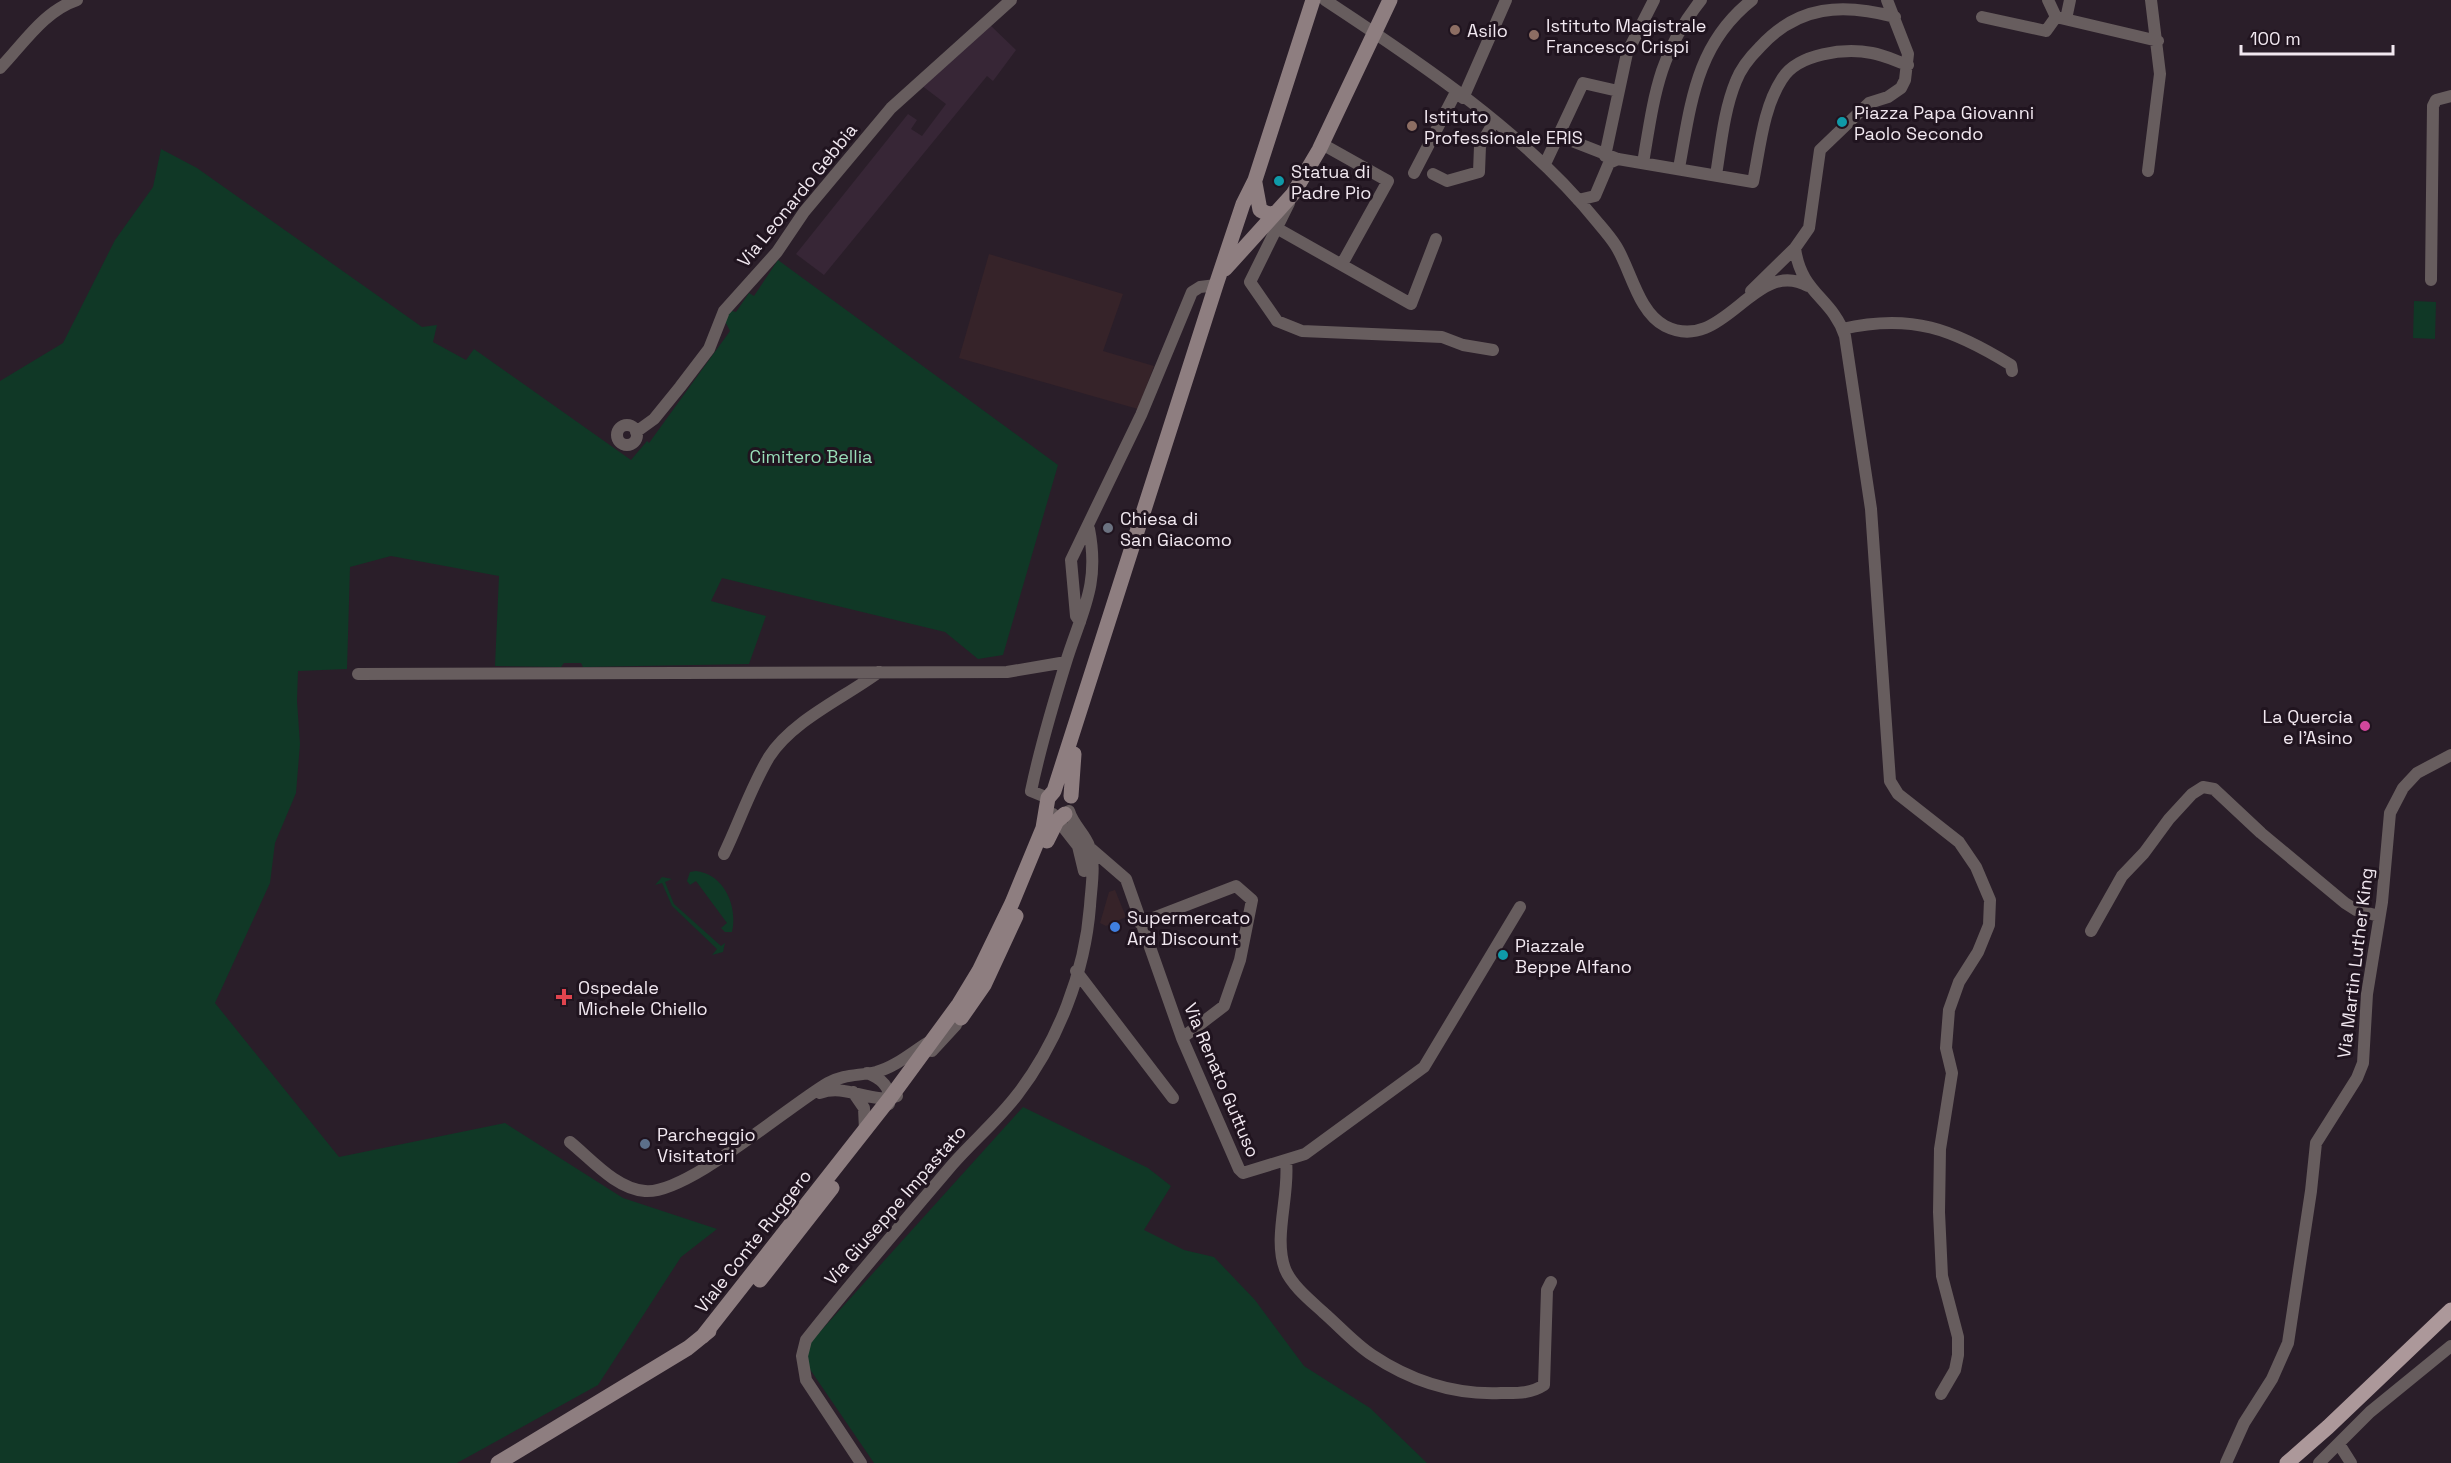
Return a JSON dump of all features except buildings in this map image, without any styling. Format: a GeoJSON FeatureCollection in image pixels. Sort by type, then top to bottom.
{"type":"FeatureCollection","features":[{"type":"Feature","properties":{"kind":"main road"},"geometry":{"type":"LineString","coordinates":[[1058,806],[1087,690],[1217,281],[1243,204],[1255,180],[1313,0]]}},
{"type":"Feature","properties":{"kind":"main road"},"geometry":{"type":"LineString","coordinates":[[1217,281],[1242,247],[1273,221],[1293,194],[1322,144],[1390,0]]}},
{"type":"Feature","properties":{"kind":"main road"},"geometry":{"type":"LineString","coordinates":[[1255,180],[1260,210],[1268,214],[1273,221]]}},
{"type":"Feature","properties":{"kind":"main road","name":"Viale Conte Ruggero"},"geometry":{"type":"LineString","coordinates":[[703,1336],[735,1309],[803,1226],[956,1025],[996,961],[1058,806]]}},
{"type":"Feature","properties":{"kind":"main road","name":"Viale Conte Ruggero"},"geometry":{"type":"LineString","coordinates":[[703,1336],[934,1039],[979,971],[1012,903],[1043,828],[1058,806]]}},
{"type":"Feature","properties":{"kind":"main road"},"geometry":{"type":"LineString","coordinates":[[2287,1463],[2451,1310]]}},
{"type":"Feature","properties":{"kind":"main road"},"geometry":{"type":"LineString","coordinates":[[498,1463],[637,1380],[703,1336]]}},
{"type":"Feature","properties":{"kind":"street"},"geometry":{"type":"LineString","coordinates":[[0,68],[44,19],[61,5],[77,0]]}},
{"type":"Feature","properties":{"kind":"street","name":"Via Leonardo Gebbia"},"geometry":{"type":"LineString","coordinates":[[636,432],[654,419],[680,387],[709,349],[724,311],[777,252],[804,212],[891,108],[1011,0]]}},
{"type":"Feature","properties":{"kind":"street"},"geometry":{"type":"LineString","coordinates":[[1325,0],[1376,33],[1494,122],[1545,164],[1616,245],[1649,311],[1667,327],[1693,332],[1707,328],[1776,282],[1801,282],[1809,287]]}},
{"type":"Feature","properties":{"kind":"street"},"geometry":{"type":"LineString","coordinates":[[1414,173],[1459,95],[1506,0]]}},
{"type":"Feature","properties":{"kind":"street"},"geometry":{"type":"LineString","coordinates":[[1605,156],[1627,54],[1654,0]]}},
{"type":"Feature","properties":{"kind":"street"},"geometry":{"type":"LineString","coordinates":[[1643,164],[1652,106],[1665,57],[1683,23],[1701,0]]}},
{"type":"Feature","properties":{"kind":"street"},"geometry":{"type":"LineString","coordinates":[[1679,168],[1696,84],[1707,53],[1726,25],[1752,0]]}},
{"type":"Feature","properties":{"kind":"street"},"geometry":{"type":"LineString","coordinates":[[1745,301],[1757,283],[1796,248],[1812,219],[1820,150],[1869,103],[1888,97],[1901,88],[1905,80],[1908,54],[1887,0]]}},
{"type":"Feature","properties":{"kind":"street"},"geometry":{"type":"LineString","coordinates":[[2048,0],[2061,18],[2158,40]]}},
{"type":"Feature","properties":{"kind":"street"},"geometry":{"type":"LineString","coordinates":[[1982,17],[2046,32],[2061,18],[2070,0]]}},
{"type":"Feature","properties":{"kind":"street"},"geometry":{"type":"LineString","coordinates":[[2148,171],[2159,96],[2158,40],[2150,0]]}},
{"type":"Feature","properties":{"kind":"street"},"geometry":{"type":"LineString","coordinates":[[1716,175],[1725,122],[1737,77],[1748,59],[1775,32],[1805,16],[1828,10],[1855,8],[1895,17]]}},
{"type":"Feature","properties":{"kind":"street"},"geometry":{"type":"LineString","coordinates":[[1558,136],[1605,156],[1753,182],[1769,108],[1783,77],[1790,69],[1820,57],[1856,51],[1875,53],[1908,65]]}},
{"type":"Feature","properties":{"kind":"street"},"geometry":{"type":"LineString","coordinates":[[1545,164],[1583,83],[1618,92]]}},
{"type":"Feature","properties":{"kind":"street"},"geometry":{"type":"LineString","coordinates":[[2430,280],[2433,106],[2436,100],[2451,96]]}},
{"type":"Feature","properties":{"kind":"street"},"geometry":{"type":"LineString","coordinates":[[1433,174],[1447,182],[1479,172],[1480,146],[1494,122]]}},
{"type":"Feature","properties":{"kind":"street"},"geometry":{"type":"LineString","coordinates":[[1322,144],[1388,181],[1342,264]]}},
{"type":"Feature","properties":{"kind":"street"},"geometry":{"type":"LineString","coordinates":[[1578,200],[1595,196],[1609,163],[1618,159]]}},
{"type":"Feature","properties":{"kind":"street"},"geometry":{"type":"LineString","coordinates":[[1436,239],[1411,304],[1273,221],[1250,282],[1277,321],[1302,331],[1442,337],[1463,345],[1493,350]]}},
{"type":"Feature","properties":{"kind":"street"},"geometry":{"type":"LineString","coordinates":[[1796,248],[1801,276],[1842,329],[1871,508],[1890,781],[1898,794],[1959,842],[1976,867],[1990,900],[1989,925],[1978,952],[1959,982],[1949,1010],[1946,1048],[1952,1073],[1940,1149],[1939,1212],[1942,1276],[1958,1337],[1958,1355],[1955,1370],[1941,1394]]}},
{"type":"Feature","properties":{"kind":"street"},"geometry":{"type":"LineString","coordinates":[[1080,622],[1076,615],[1071,560],[1089,529],[1151,393],[1192,292],[1200,286],[1217,281]]}},
{"type":"Feature","properties":{"kind":"street"},"geometry":{"type":"LineString","coordinates":[[1842,329],[1863,324],[1913,322],[1946,330],[2002,359],[2011,365],[2012,371]]}},
{"type":"Feature","properties":{"kind":"street"},"geometry":{"type":"LineString","coordinates":[[1089,529],[1094,568],[1089,598],[1066,662],[1031,791],[1058,806],[1082,857],[1090,908]]}},
{"type":"Feature","properties":{"kind":"street"},"geometry":{"type":"LineString","coordinates":[[358,674],[1008,672],[1066,662]]}},
{"type":"Feature","properties":{"kind":"street"},"geometry":{"type":"LineString","coordinates":[[724,854],[760,776],[780,744],[802,725],[879,672]]}},
{"type":"Feature","properties":{"kind":"street","name":"Via Martin Luther King"},"geometry":{"type":"LineString","coordinates":[[2226,1463],[2244,1423],[2272,1379],[2288,1343],[2316,1143],[2357,1078],[2363,1062],[2367,994],[2379,916],[2390,813],[2396,798],[2417,773],[2451,754]]}},
{"type":"Feature","properties":{"kind":"street"},"geometry":{"type":"LineString","coordinates":[[2091,931],[2121,876],[2144,853],[2169,819],[2192,794],[2203,787],[2214,789],[2260,833],[2345,903],[2356,910],[2379,916]]}},
{"type":"Feature","properties":{"kind":"street","name":"Via Renato Guttuso"},"geometry":{"type":"LineString","coordinates":[[1058,806],[1072,821],[1089,847],[1126,879],[1182,1038],[1239,1169],[1249,1173],[1305,1155],[1424,1067],[1520,907]]}},
{"type":"Feature","properties":{"kind":"street"},"geometry":{"type":"LineString","coordinates":[[1089,847],[1090,908]]}},
{"type":"Feature","properties":{"kind":"street"},"geometry":{"type":"LineString","coordinates":[[1140,923],[1236,886],[1252,900],[1240,960],[1224,1006],[1182,1038]]}},
{"type":"Feature","properties":{"kind":"street","name":"Via Giuseppe Impastato"},"geometry":{"type":"LineString","coordinates":[[861,1463],[806,1380],[802,1356],[806,1340],[964,1150],[1016,1096],[1038,1066],[1056,1033],[1076,970],[1090,908]]}},
{"type":"Feature","properties":{"kind":"street"},"geometry":{"type":"LineString","coordinates":[[1076,970],[1173,1098]]}},
{"type":"Feature","properties":{"kind":"street"},"geometry":{"type":"LineString","coordinates":[[808,1097],[826,1090],[890,1098],[897,1096],[936,1045],[956,1025]]}},
{"type":"Feature","properties":{"kind":"street"},"geometry":{"type":"LineString","coordinates":[[570,1142],[622,1184],[635,1190],[657,1191],[680,1184],[840,1077],[866,1073],[893,1065],[934,1039]]}},
{"type":"Feature","properties":{"kind":"street"},"geometry":{"type":"LineString","coordinates":[[803,1226],[816,1202],[889,1106],[888,1089],[879,1078],[866,1073]]}},
{"type":"Feature","properties":{"kind":"street"},"geometry":{"type":"LineString","coordinates":[[852,1092],[864,1108],[865,1130]]}},
{"type":"Feature","properties":{"kind":"street"},"geometry":{"type":"LineString","coordinates":[[1286,1161],[1288,1181],[1282,1203],[1282,1257],[1289,1277],[1308,1298],[1372,1355],[1427,1384],[1457,1392],[1482,1394],[1530,1392],[1544,1385],[1547,1290],[1551,1282]]}},
{"type":"Feature","properties":{"kind":"street"},"geometry":{"type":"LineString","coordinates":[[2319,1463],[2377,1406],[2451,1346]]}},
{"type":"Feature","properties":{"kind":"street"},"geometry":{"type":"LineString","coordinates":[[2339,1444],[2352,1463]]}},
{"type":"Feature","properties":{"kind":"shaded area"},"geometry":{"type":"Polygon","coordinates":[[[990,25],[1016,50],[993,81],[987,76],[824,275],[796,254],[908,114],[917,120],[911,129],[922,136],[946,104],[921,85],[990,25]]]}},
{"type":"Feature","properties":{"kind":"shaded area"},"geometry":{"type":"Polygon","coordinates":[[[989,254],[1123,294],[1103,351],[1154,366],[1138,409],[959,358],[989,254]]]}},
{"type":"Feature","properties":{"kind":"shaded area"},"geometry":{"type":"Polygon","coordinates":[[[1115,890],[1126,917],[1106,926],[1100,923],[1109,892],[1115,890]]]}},
{"type":"Feature","properties":{"kind":"green space","name":"Cimitero Bellia"},"geometry":{"type":"Polygon","coordinates":[[[161,149],[197,168],[422,327],[437,325],[433,342],[466,360],[474,349],[631,460],[647,441],[649,443],[730,331],[724,319],[732,311],[736,312],[749,293],[754,296],[778,260],[1058,465],[1003,655],[978,659],[945,632],[722,578],[711,601],[766,616],[749,664],[583,667],[581,663],[564,663],[561,667],[495,666],[499,576],[391,556],[350,567],[347,669],[298,671],[297,701],[300,744],[296,793],[275,843],[270,883],[215,1003],[339,1157],[505,1123],[623,1198],[717,1229],[681,1257],[598,1385],[457,1463],[0,1463],[0,381],[63,343],[115,240],[153,187],[161,149]]]}},
{"type":"Feature","properties":{"kind":"green space"},"geometry":{"type":"Polygon","coordinates":[[[2414,301],[2436,302],[2435,339],[2413,338],[2414,301]]]}},
{"type":"Feature","properties":{"kind":"green space"},"geometry":{"type":"Polygon","coordinates":[[[696,871],[714,878],[727,893],[733,912],[732,932],[725,932],[721,928],[727,923],[696,881],[690,885],[687,881],[690,872],[696,871]]]}},
{"type":"Feature","properties":{"kind":"green space"},"geometry":{"type":"Polygon","coordinates":[[[662,877],[672,879],[665,882],[674,904],[721,946],[725,943],[723,952],[712,955],[717,949],[672,906],[662,883],[655,885],[662,877]]]}},
{"type":"Feature","properties":{"kind":"green space"},"geometry":{"type":"Polygon","coordinates":[[[1023,1107],[1148,1168],[1171,1186],[1144,1230],[1184,1250],[1214,1257],[1255,1300],[1304,1366],[1370,1408],[1427,1463],[874,1463],[805,1362],[809,1344],[1023,1107]]]}},
{"type":"Feature","properties":{"kind":"place","name":"Asilo"},"geometry":{"type":"Point","coordinates":[1455,30]}},
{"type":"Feature","properties":{"kind":"place","name":"Istituto Magistrale Francesco Crispi"},"geometry":{"type":"Point","coordinates":[1534,35]}},
{"type":"Feature","properties":{"kind":"place","name":"Piazza Papa Giovanni Paolo Secondo"},"geometry":{"type":"Point","coordinates":[1842,122]}},
{"type":"Feature","properties":{"kind":"place","name":"Istituto Professionale ERIS"},"geometry":{"type":"Point","coordinates":[1412,126]}},
{"type":"Feature","properties":{"kind":"place","name":"Statua di Padre Pio"},"geometry":{"type":"Point","coordinates":[1279,181]}},
{"type":"Feature","properties":{"kind":"place","name":"Chiesa di San Giacomo"},"geometry":{"type":"Point","coordinates":[1108,528]}},
{"type":"Feature","properties":{"kind":"place","name":"La Quercia e l'Asino"},"geometry":{"type":"Point","coordinates":[2365,726]}},
{"type":"Feature","properties":{"kind":"place","name":"Supermercato Ard Discount"},"geometry":{"type":"Point","coordinates":[1115,927]}},
{"type":"Feature","properties":{"kind":"place","name":"Piazzale Beppe Alfano"},"geometry":{"type":"Point","coordinates":[1503,955]}},
{"type":"Feature","properties":{"kind":"place","name":"Ospedale Michele Chiello"},"geometry":{"type":"Point","coordinates":[564,997]}},
{"type":"Feature","properties":{"kind":"place","name":"Parcheggio Visitatori"},"geometry":{"type":"Point","coordinates":[645,1144]}}]}
